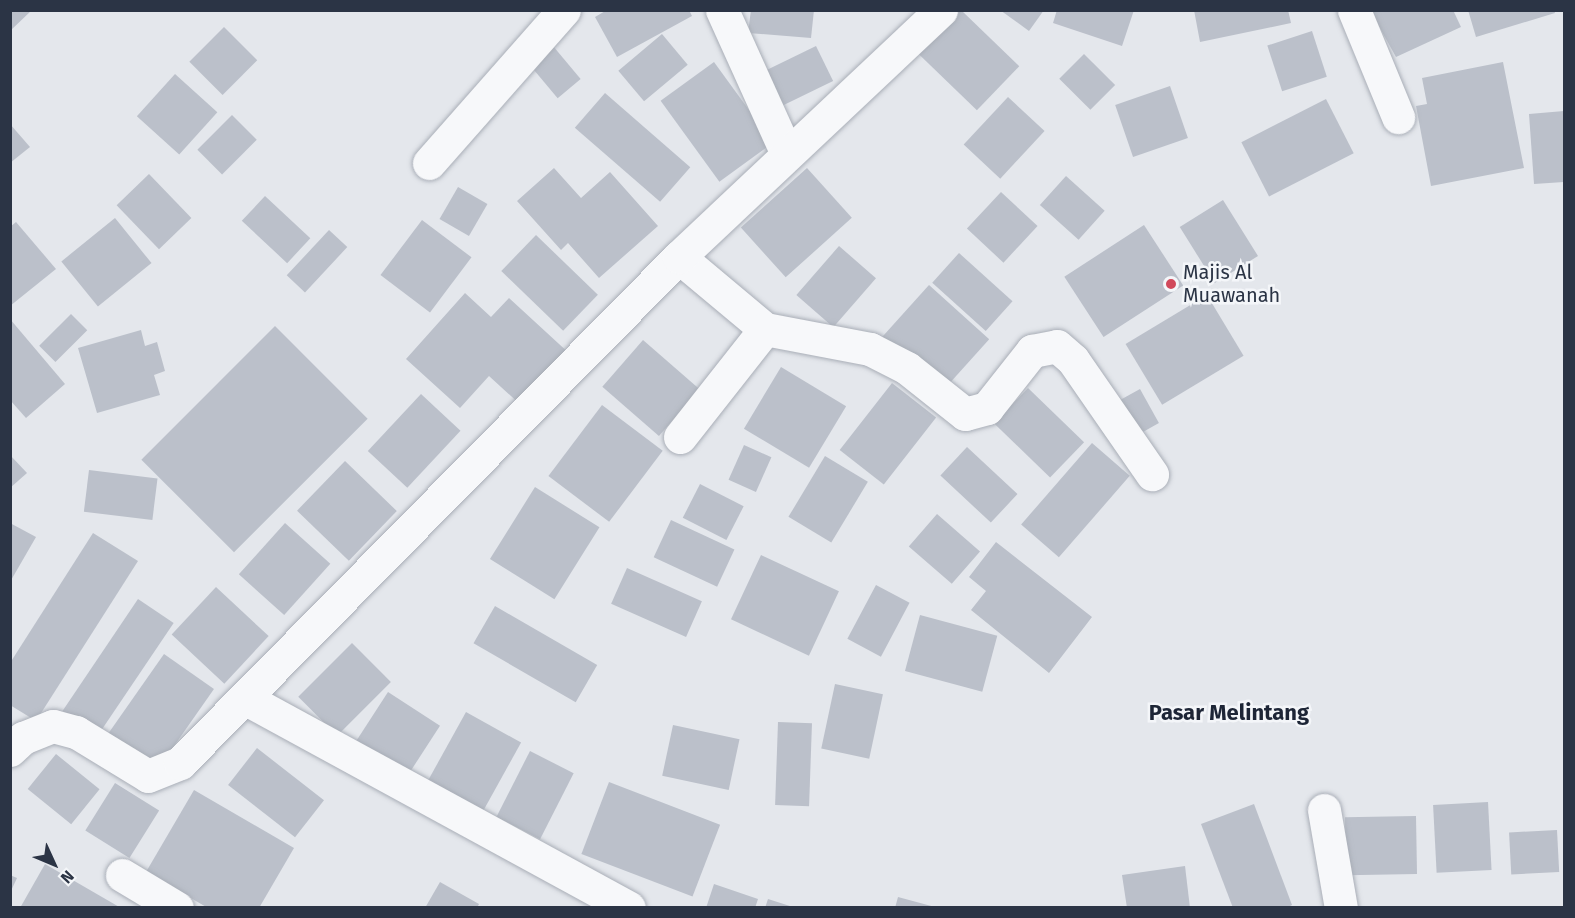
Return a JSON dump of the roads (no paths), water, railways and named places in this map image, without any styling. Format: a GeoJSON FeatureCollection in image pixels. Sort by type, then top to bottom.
{"type":"FeatureCollection","features":[{"type":"Feature","properties":{"kind":"street"},"geometry":{"type":"LineString","coordinates":[[429,163],[564,10]]}},
{"type":"Feature","properties":{"kind":"street"},"geometry":{"type":"LineString","coordinates":[[722,10],[787,154]]}},
{"type":"Feature","properties":{"kind":"street"},"geometry":{"type":"LineString","coordinates":[[10,750],[38,730],[65,728],[140,773],[156,776],[180,763],[246,699],[679,257],[787,154],[906,49],[941,10]]}},
{"type":"Feature","properties":{"kind":"street"},"geometry":{"type":"LineString","coordinates":[[1354,10],[1398,117]]}},
{"type":"Feature","properties":{"kind":"street"},"geometry":{"type":"LineString","coordinates":[[679,257],[765,329],[870,349],[907,368],[965,414],[987,408],[1032,351],[1057,346],[1152,474]]}},
{"type":"Feature","properties":{"kind":"street"},"geometry":{"type":"LineString","coordinates":[[680,437],[765,329]]}},
{"type":"Feature","properties":{"kind":"street"},"geometry":{"type":"LineString","coordinates":[[246,699],[628,908]]}},
{"type":"Feature","properties":{"kind":"street"},"geometry":{"type":"LineString","coordinates":[[1324,810],[1341,908]]}},
{"type":"Feature","properties":{"kind":"street"},"geometry":{"type":"LineString","coordinates":[[122,875],[177,908]]}},
{"type":"Feature","properties":{"kind":"place","name":"Majis Al Muawanah"},"geometry":{"type":"Point","coordinates":[1171,284]}},
{"type":"Feature","properties":{"kind":"district","name":"Pasar Melintang"},"geometry":{"type":"Point","coordinates":[1229,713]}}]}
